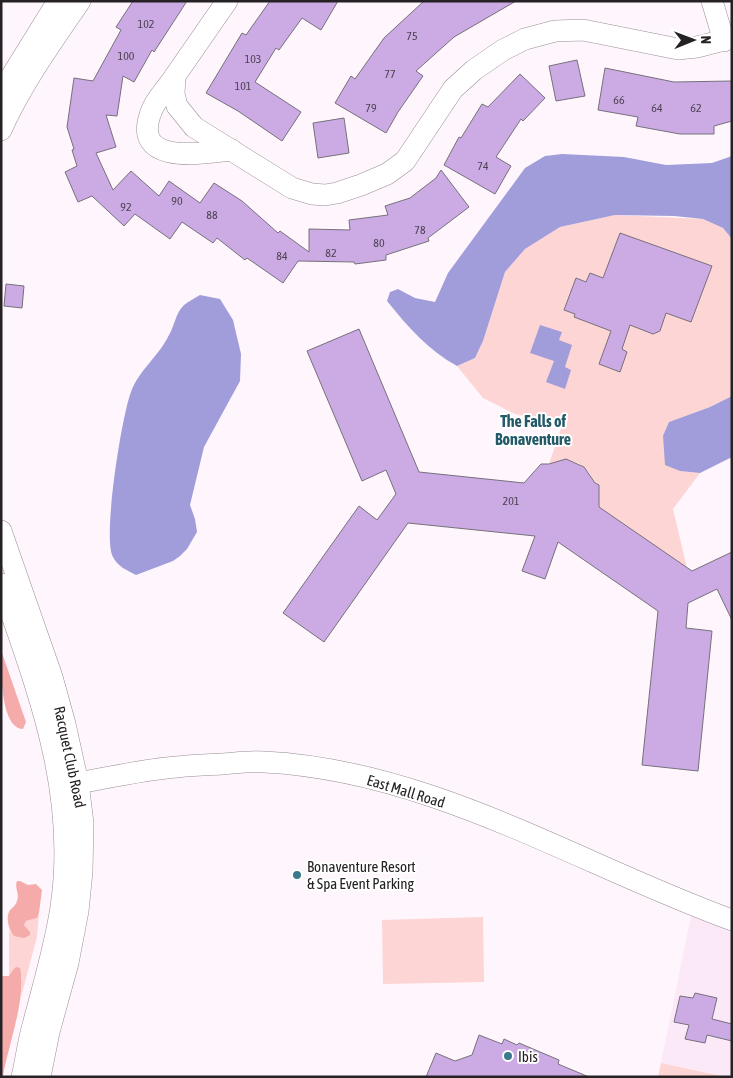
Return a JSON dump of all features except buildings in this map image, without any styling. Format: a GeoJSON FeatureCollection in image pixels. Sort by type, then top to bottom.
{"type":"FeatureCollection","features":[{"type":"Feature","properties":{"kind":"street"},"geometry":{"type":"LineString","coordinates":[[1,93],[58,1]]}},
{"type":"Feature","properties":{"kind":"street"},"geometry":{"type":"LineString","coordinates":[[1,130],[18,99],[80,1]]}},
{"type":"Feature","properties":{"kind":"street"},"geometry":{"type":"LineString","coordinates":[[227,1],[150,113],[148,130],[154,146],[160,150],[178,154],[232,150]]}},
{"type":"Feature","properties":{"kind":"street"},"geometry":{"type":"LineString","coordinates":[[175,76],[174,94],[177,106],[194,127],[301,192],[325,195],[361,185],[387,174],[405,161],[452,89],[474,70],[503,50],[525,39],[555,31],[583,30],[678,49],[728,40],[712,1]]}},
{"type":"Feature","properties":{"kind":"street","name":"Racquet Club Road"},"geometry":{"type":"LineString","coordinates":[[1,531],[52,677],[65,724],[70,785],[65,824],[65,871],[61,908],[51,959],[32,1028],[22,1077]]}},
{"type":"Feature","properties":{"kind":"street","name":"Racquet Club Road"},"geometry":{"type":"LineString","coordinates":[[1,584],[38,692],[48,728],[83,823],[82,872],[78,910],[68,963],[49,1032],[40,1077]]}},
{"type":"Feature","properties":{"kind":"street","name":"East Mall Road"},"geometry":{"type":"LineString","coordinates":[[70,785],[176,767],[262,762],[307,766],[358,776],[410,789],[480,814],[683,902],[732,920]]}},
{"type":"Feature","properties":{"kind":"shaded area"},"geometry":{"type":"Polygon","coordinates":[[[562,154],[624,157],[666,165],[712,163],[732,156],[732,239],[723,228],[703,219],[674,216],[615,215],[560,227],[525,249],[505,272],[483,341],[475,358],[457,366],[437,353],[411,329],[387,301],[390,292],[398,289],[415,298],[435,302],[448,273],[525,168],[545,156],[562,154]]]}},
{"type":"Feature","properties":{"kind":"shaded area"},"geometry":{"type":"Polygon","coordinates":[[[615,215],[703,219],[723,228],[732,239],[732,396],[710,407],[669,422],[680,471],[700,473],[673,509],[687,568],[593,503],[599,496],[599,486],[584,467],[571,461],[549,464],[563,423],[515,414],[483,398],[457,366],[475,358],[483,341],[505,272],[525,249],[560,227],[615,215]]]}},
{"type":"Feature","properties":{"kind":"shaded area"},"geometry":{"type":"Polygon","coordinates":[[[200,295],[220,299],[233,320],[241,354],[240,381],[204,447],[190,505],[197,532],[187,549],[173,561],[136,575],[117,563],[110,546],[114,476],[127,405],[135,384],[165,343],[181,308],[200,295]]]}},
{"type":"Feature","properties":{"kind":"shaded area"},"geometry":{"type":"Polygon","coordinates":[[[540,325],[562,332],[559,340],[572,345],[565,367],[571,370],[565,389],[546,382],[554,361],[530,353],[540,325]]]}},
{"type":"Feature","properties":{"kind":"shaded area"},"geometry":{"type":"Polygon","coordinates":[[[732,396],[732,457],[700,473],[680,471],[665,465],[663,436],[669,422],[710,407],[732,396]]]}},
{"type":"Feature","properties":{"kind":"shaded area"},"geometry":{"type":"Polygon","coordinates":[[[1,650],[26,722],[23,729],[15,726],[6,708],[3,696],[1,650]]]}},
{"type":"Feature","properties":{"kind":"shaded area"},"geometry":{"type":"Polygon","coordinates":[[[17,881],[28,885],[36,884],[42,890],[39,913],[37,918],[26,921],[24,925],[30,932],[30,935],[24,938],[12,934],[8,920],[10,910],[16,904],[18,898],[17,881]]]}},
{"type":"Feature","properties":{"kind":"shaded area"},"geometry":{"type":"Polygon","coordinates":[[[693,906],[732,920],[732,1077],[661,1063],[693,906]]]}},
{"type":"Feature","properties":{"kind":"shaded area"},"geometry":{"type":"Polygon","coordinates":[[[39,913],[37,937],[21,997],[22,976],[9,976],[9,929],[11,933],[30,932],[24,925],[26,921],[37,918],[39,913]]]}},
{"type":"Feature","properties":{"kind":"shaded area"},"geometry":{"type":"Polygon","coordinates":[[[483,917],[484,982],[383,984],[382,920],[483,917]]]}},
{"type":"Feature","properties":{"kind":"shaded area"},"geometry":{"type":"Polygon","coordinates":[[[16,967],[20,968],[21,979],[19,1007],[3,1076],[1,1076],[1,976],[9,976],[16,967]]]}},
{"type":"Feature","properties":{"kind":"shaded area"},"geometry":{"type":"Polygon","coordinates":[[[661,1063],[727,1077],[658,1077],[661,1063]]]}},
{"type":"Feature","properties":{"kind":"place","name":"Bonaventure Resort & Spa Event Parking"},"geometry":{"type":"Point","coordinates":[297,875]}},
{"type":"Feature","properties":{"kind":"place","name":"Ibis"},"geometry":{"type":"Point","coordinates":[508,1056]}},
{"type":"Feature","properties":{"kind":"district","name":"The Falls of Bonaventure"},"geometry":{"type":"Point","coordinates":[533,430]}}]}
